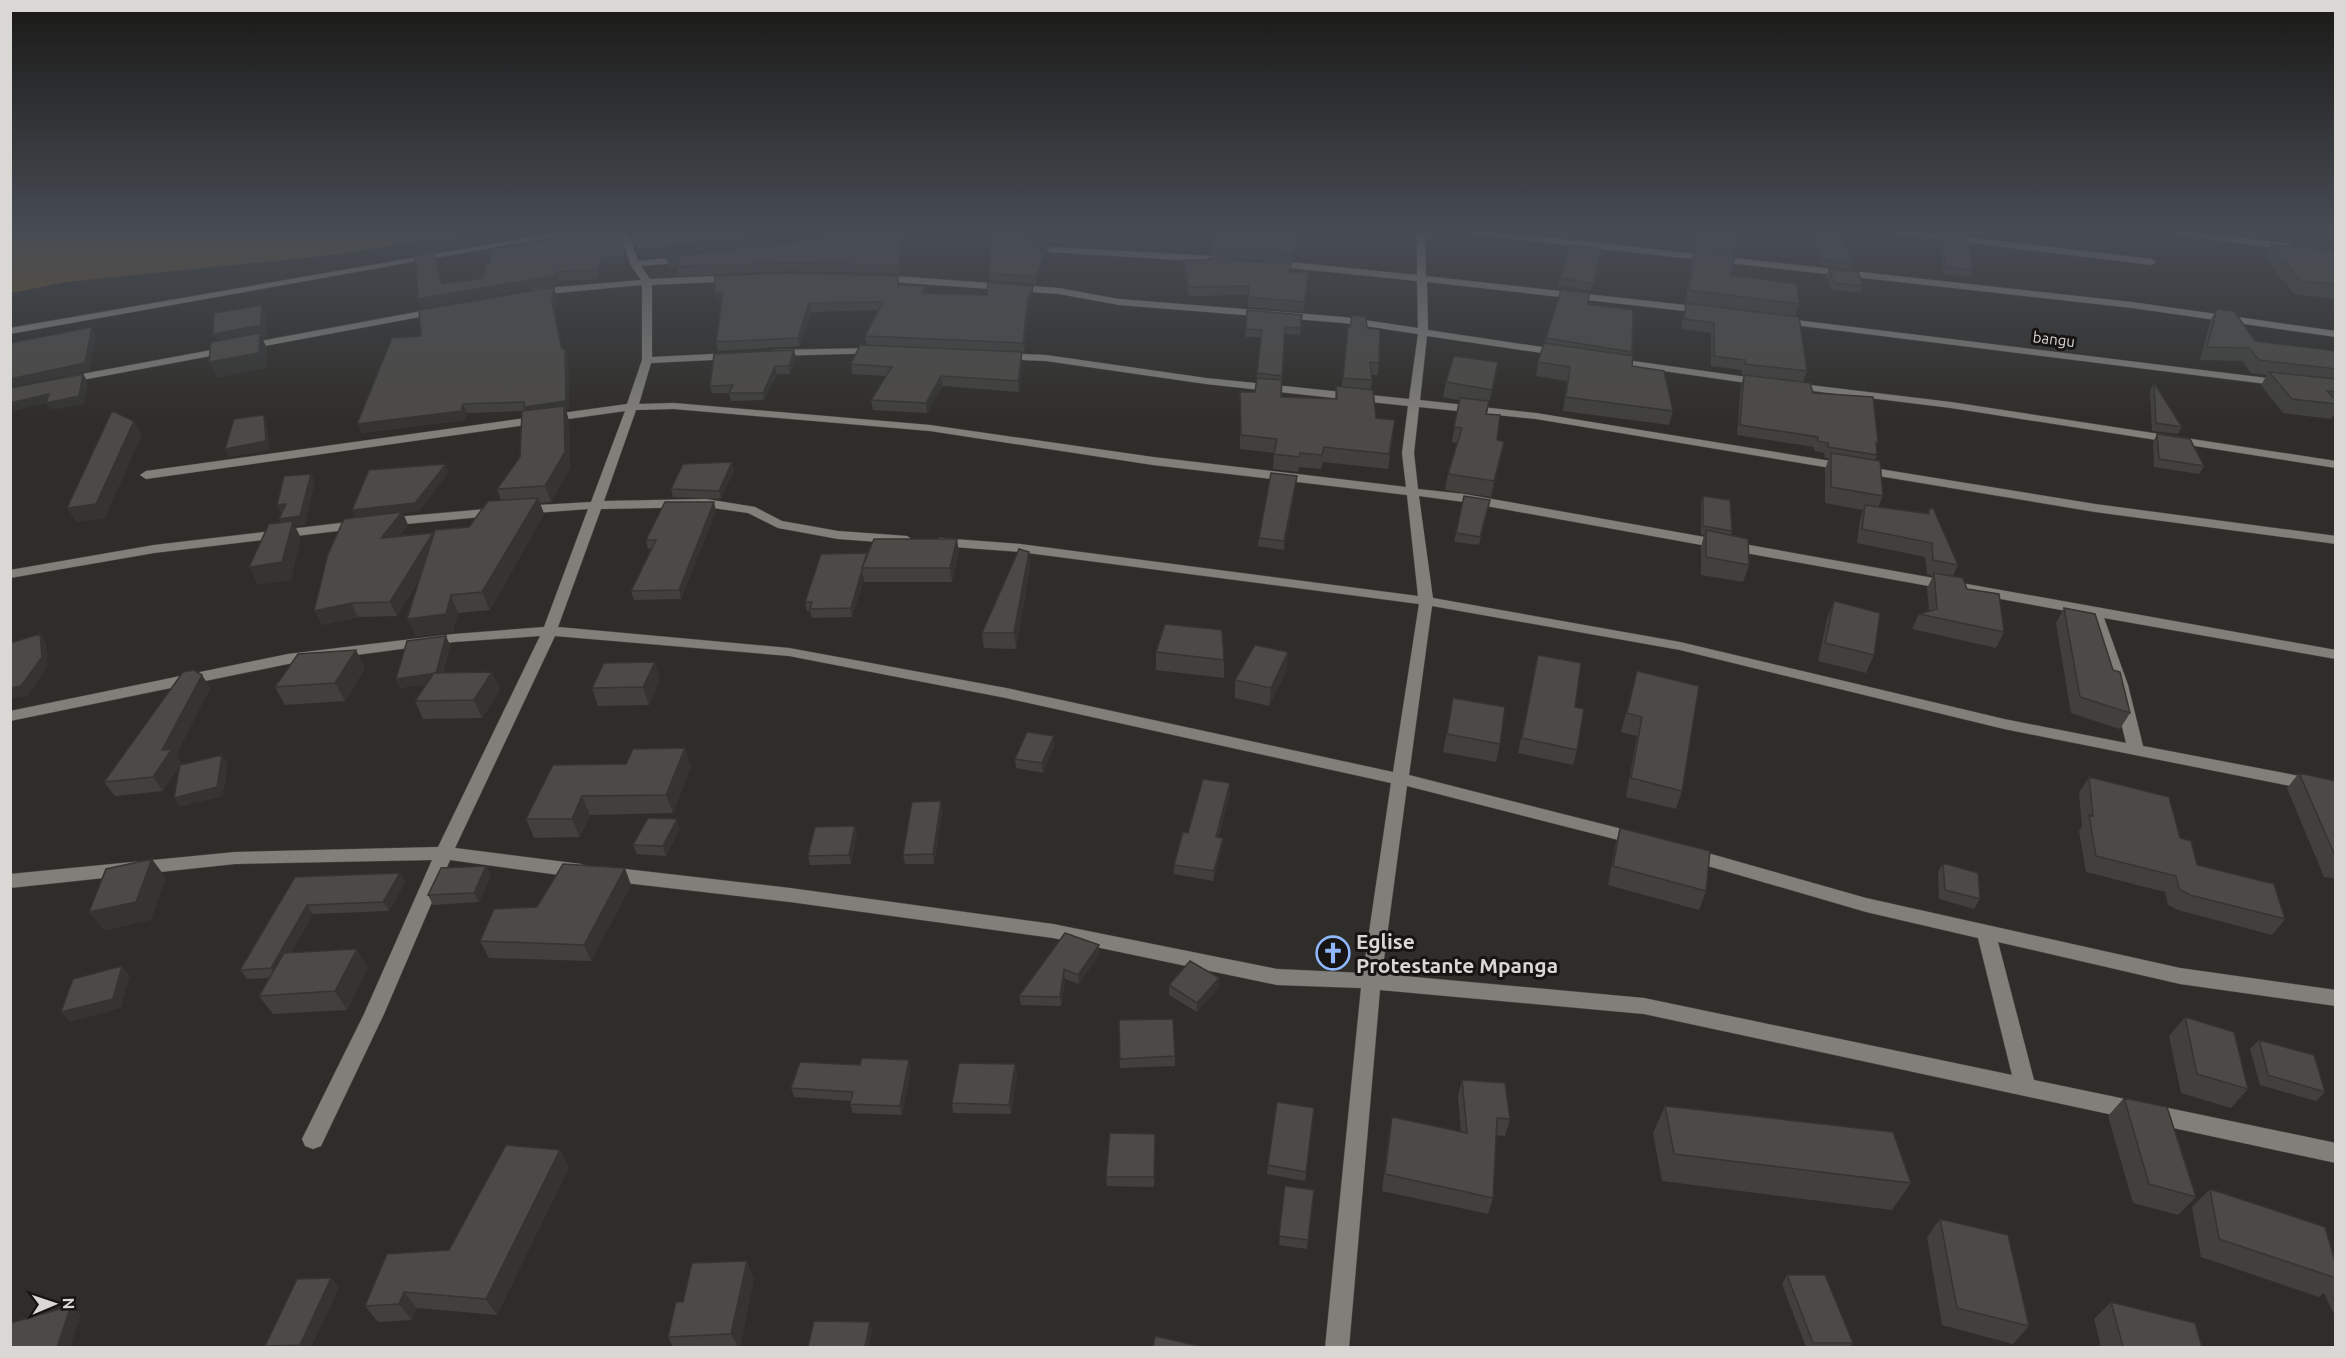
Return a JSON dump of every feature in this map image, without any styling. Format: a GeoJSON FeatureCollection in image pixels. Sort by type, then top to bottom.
{"type":"FeatureCollection","features":[{"type":"Feature","properties":{"kind":"street"},"geometry":{"type":"LineString","coordinates":[[10,331],[219,294]]}},
{"type":"Feature","properties":{"kind":"street"},"geometry":{"type":"LineString","coordinates":[[313,1139],[374,1014],[444,854],[550,631],[647,360],[647,294]]}},
{"type":"Feature","properties":{"kind":"street"},"geometry":{"type":"LineString","coordinates":[[1077,294],[1119,302],[1344,320],[1569,354]]}},
{"type":"Feature","properties":{"kind":"street"},"geometry":{"type":"LineString","coordinates":[[1337,1347],[1371,981],[1426,601],[1408,453],[1424,331],[1423,294]]}},
{"type":"Feature","properties":{"kind":"street"},"geometry":{"type":"LineString","coordinates":[[1564,294],[1717,312]]}},
{"type":"Feature","properties":{"kind":"street"},"geometry":{"type":"LineString","coordinates":[[2044,294],[2132,304],[2336,334]]}},
{"type":"Feature","properties":{"kind":"street"},"geometry":{"type":"LineString","coordinates":[[56,382],[446,309]]}},
{"type":"Feature","properties":{"kind":"street","name":"bangu"},"geometry":{"type":"LineString","coordinates":[[1764,319],[2293,384]]}},
{"type":"Feature","properties":{"kind":"street"},"geometry":{"type":"LineString","coordinates":[[765,354],[847,349],[894,351]]}},
{"type":"Feature","properties":{"kind":"street"},"geometry":{"type":"LineString","coordinates":[[647,360],[741,355]]}},
{"type":"Feature","properties":{"kind":"street"},"geometry":{"type":"LineString","coordinates":[[987,356],[1046,358],[1206,381],[1536,416],[2095,508],[2336,540]]}},
{"type":"Feature","properties":{"kind":"street"},"geometry":{"type":"LineString","coordinates":[[1603,360],[1950,405],[2336,465]]}},
{"type":"Feature","properties":{"kind":"street"},"geometry":{"type":"LineString","coordinates":[[146,475],[632,407],[685,406],[930,428],[1153,461],[1413,494],[1464,498],[2336,655]]}},
{"type":"Feature","properties":{"kind":"street"},"geometry":{"type":"LineString","coordinates":[[10,574],[154,549],[424,517],[595,505],[706,503],[751,510],[778,524],[838,535],[1020,548],[1426,601],[1680,646],[2004,724],[2336,789]]}},
{"type":"Feature","properties":{"kind":"street"},"geometry":{"type":"LineString","coordinates":[[2095,612],[2120,685],[2136,749]]}},
{"type":"Feature","properties":{"kind":"street"},"geometry":{"type":"LineString","coordinates":[[10,716],[288,658],[454,638],[550,631],[789,652],[1006,693],[1401,779],[1655,844]]}},
{"type":"Feature","properties":{"kind":"street"},"geometry":{"type":"LineString","coordinates":[[1677,850],[1866,905],[2180,976],[2336,998]]}},
{"type":"Feature","properties":{"kind":"street"},"geometry":{"type":"LineString","coordinates":[[10,881],[235,858],[444,854],[790,895],[1053,931],[1277,977],[1371,981],[1644,1006],[2336,1152]]}},
{"type":"Feature","properties":{"kind":"street"},"geometry":{"type":"LineString","coordinates":[[1986,932],[2025,1086]]}},
{"type":"Feature","properties":{"kind":"building"},"geometry":{"type":"Polygon","coordinates":[[[418,294],[446,294],[418,299],[418,294]]]}},
{"type":"Feature","properties":{"kind":"building"},"geometry":{"type":"Polygon","coordinates":[[[511,294],[553,294],[552,302],[562,349],[565,349],[566,401],[524,407],[524,402],[463,404],[461,411],[357,424],[392,338],[421,336],[419,310],[511,294]]]}},
{"type":"Feature","properties":{"kind":"building"},"geometry":{"type":"Polygon","coordinates":[[[723,294],[1030,294],[1023,343],[865,336],[883,302],[809,303],[798,338],[716,342],[723,294]]]}},
{"type":"Feature","properties":{"kind":"building"},"geometry":{"type":"Polygon","coordinates":[[[1248,294],[1305,294],[1304,302],[1248,297],[1248,294]]]}},
{"type":"Feature","properties":{"kind":"building"},"geometry":{"type":"Polygon","coordinates":[[[1560,294],[1590,294],[1587,304],[1633,310],[1632,352],[1546,338],[1560,294]]]}},
{"type":"Feature","properties":{"kind":"building"},"geometry":{"type":"Polygon","coordinates":[[[1723,294],[1798,294],[1799,304],[1723,294]]]}},
{"type":"Feature","properties":{"kind":"building"},"geometry":{"type":"Polygon","coordinates":[[[1686,303],[1799,317],[1807,371],[1745,364],[1745,360],[1714,356],[1714,323],[1684,319],[1686,303]]]}},
{"type":"Feature","properties":{"kind":"building"},"geometry":{"type":"Polygon","coordinates":[[[262,305],[261,325],[213,334],[214,313],[262,305]]]}},
{"type":"Feature","properties":{"kind":"building"},"geometry":{"type":"Polygon","coordinates":[[[2217,309],[2234,311],[2255,341],[2336,351],[2336,369],[2259,360],[2249,348],[2207,347],[2217,309]]]}},
{"type":"Feature","properties":{"kind":"building"},"geometry":{"type":"Polygon","coordinates":[[[1247,310],[1302,315],[1300,328],[1285,327],[1282,376],[1257,373],[1262,330],[1246,329],[1247,310]]]}},
{"type":"Feature","properties":{"kind":"building"},"geometry":{"type":"Polygon","coordinates":[[[1352,315],[1366,317],[1367,328],[1380,329],[1379,363],[1370,362],[1372,380],[1343,378],[1348,327],[1350,327],[1352,315]]]}},
{"type":"Feature","properties":{"kind":"building"},"geometry":{"type":"Polygon","coordinates":[[[92,327],[85,363],[10,379],[10,343],[92,327]]]}},
{"type":"Feature","properties":{"kind":"building"},"geometry":{"type":"Polygon","coordinates":[[[260,333],[259,353],[209,362],[211,342],[260,333]]]}},
{"type":"Feature","properties":{"kind":"building"},"geometry":{"type":"Polygon","coordinates":[[[1544,343],[1633,356],[1632,366],[1664,371],[1673,411],[1566,397],[1570,367],[1538,362],[1544,343]]]}},
{"type":"Feature","properties":{"kind":"building"},"geometry":{"type":"Polygon","coordinates":[[[860,345],[1022,352],[1018,381],[941,376],[926,403],[871,400],[892,367],[851,364],[860,345]]]}},
{"type":"Feature","properties":{"kind":"building"},"geometry":{"type":"Polygon","coordinates":[[[794,350],[789,366],[775,366],[763,393],[729,393],[733,385],[710,386],[714,354],[794,350]]]}},
{"type":"Feature","properties":{"kind":"building"},"geometry":{"type":"Polygon","coordinates":[[[1454,356],[1498,362],[1492,390],[1446,382],[1454,356]]]}},
{"type":"Feature","properties":{"kind":"building"},"geometry":{"type":"Polygon","coordinates":[[[2269,372],[2336,379],[2336,392],[2327,391],[2336,400],[2336,404],[2292,399],[2269,372]]]}},
{"type":"Feature","properties":{"kind":"building"},"geometry":{"type":"Polygon","coordinates":[[[83,374],[79,396],[46,403],[49,394],[10,403],[10,388],[83,374]]]}},
{"type":"Feature","properties":{"kind":"building"},"geometry":{"type":"Polygon","coordinates":[[[1744,375],[1810,383],[1813,393],[1873,397],[1878,442],[1876,442],[1877,455],[1828,447],[1828,443],[1818,441],[1818,437],[1740,425],[1744,375]]]}},
{"type":"Feature","properties":{"kind":"building"},"geometry":{"type":"Polygon","coordinates":[[[1257,378],[1282,380],[1281,397],[1337,399],[1336,386],[1373,390],[1376,418],[1395,420],[1389,454],[1324,447],[1322,455],[1300,453],[1299,457],[1274,454],[1277,439],[1241,435],[1240,392],[1255,392],[1257,378]]]}},
{"type":"Feature","properties":{"kind":"building"},"geometry":{"type":"Polygon","coordinates":[[[2154,383],[2182,427],[2156,423],[2154,383]]]}},
{"type":"Feature","properties":{"kind":"building"},"geometry":{"type":"Polygon","coordinates":[[[1460,398],[1489,401],[1486,414],[1500,415],[1497,440],[1504,442],[1494,481],[1448,474],[1462,428],[1454,427],[1460,398]]]}},
{"type":"Feature","properties":{"kind":"building"},"geometry":{"type":"Polygon","coordinates":[[[564,406],[565,452],[545,486],[497,489],[520,457],[522,411],[564,406]]]}},
{"type":"Feature","properties":{"kind":"building"},"geometry":{"type":"Polygon","coordinates":[[[112,411],[134,421],[96,504],[67,508],[112,411]]]}},
{"type":"Feature","properties":{"kind":"building"},"geometry":{"type":"Polygon","coordinates":[[[264,415],[266,441],[225,449],[234,419],[264,415]]]}},
{"type":"Feature","properties":{"kind":"building"},"geometry":{"type":"Polygon","coordinates":[[[2157,434],[2190,439],[2204,466],[2159,459],[2157,434]]]}},
{"type":"Feature","properties":{"kind":"building"},"geometry":{"type":"Polygon","coordinates":[[[1831,453],[1880,461],[1883,496],[1831,487],[1831,453]]]}},
{"type":"Feature","properties":{"kind":"building"},"geometry":{"type":"Polygon","coordinates":[[[732,462],[719,491],[671,489],[683,464],[732,462]]]}},
{"type":"Feature","properties":{"kind":"building"},"geometry":{"type":"Polygon","coordinates":[[[446,464],[415,503],[352,510],[369,470],[446,464]]]}},
{"type":"Feature","properties":{"kind":"building"},"geometry":{"type":"Polygon","coordinates":[[[1271,473],[1297,476],[1284,541],[1259,538],[1271,473]]]}},
{"type":"Feature","properties":{"kind":"building"},"geometry":{"type":"Polygon","coordinates":[[[311,474],[300,516],[279,519],[286,504],[277,505],[284,476],[311,474]]]}},
{"type":"Feature","properties":{"kind":"building"},"geometry":{"type":"Polygon","coordinates":[[[1464,496],[1490,500],[1480,537],[1456,533],[1464,496]]]}},
{"type":"Feature","properties":{"kind":"building"},"geometry":{"type":"Polygon","coordinates":[[[1703,496],[1730,500],[1732,531],[1703,526],[1703,496]]]}},
{"type":"Feature","properties":{"kind":"building"},"geometry":{"type":"Polygon","coordinates":[[[538,498],[482,592],[451,595],[446,614],[407,619],[435,530],[469,527],[488,501],[538,498]]]}},
{"type":"Feature","properties":{"kind":"building"},"geometry":{"type":"Polygon","coordinates":[[[665,502],[714,502],[679,590],[631,591],[656,540],[646,540],[665,502]]]}},
{"type":"Feature","properties":{"kind":"building"},"geometry":{"type":"Polygon","coordinates":[[[1865,505],[1929,514],[1929,509],[1933,508],[1958,565],[1933,560],[1932,543],[1862,529],[1865,505]]]}},
{"type":"Feature","properties":{"kind":"building"},"geometry":{"type":"Polygon","coordinates":[[[402,512],[381,538],[433,533],[390,602],[351,603],[314,611],[328,554],[344,519],[402,512]]]}},
{"type":"Feature","properties":{"kind":"building"},"geometry":{"type":"Polygon","coordinates":[[[293,521],[282,562],[249,567],[269,524],[293,521]]]}},
{"type":"Feature","properties":{"kind":"building"},"geometry":{"type":"Polygon","coordinates":[[[1706,530],[1748,539],[1749,565],[1706,557],[1706,530]]]}},
{"type":"Feature","properties":{"kind":"building"},"geometry":{"type":"Polygon","coordinates":[[[874,539],[957,539],[950,568],[862,568],[874,539]]]}},
{"type":"Feature","properties":{"kind":"building"},"geometry":{"type":"Polygon","coordinates":[[[1019,549],[1029,552],[1014,633],[982,633],[1019,549]]]}},
{"type":"Feature","properties":{"kind":"building"},"geometry":{"type":"Polygon","coordinates":[[[867,553],[851,608],[810,609],[812,602],[805,602],[821,554],[867,553]]]}},
{"type":"Feature","properties":{"kind":"building"},"geometry":{"type":"Polygon","coordinates":[[[1934,573],[1963,578],[1967,589],[1999,594],[2004,632],[1919,614],[1937,609],[1934,573]]]}},
{"type":"Feature","properties":{"kind":"building"},"geometry":{"type":"Polygon","coordinates":[[[1834,601],[1880,613],[1874,655],[1825,643],[1834,601]]]}},
{"type":"Feature","properties":{"kind":"building"},"geometry":{"type":"Polygon","coordinates":[[[2064,608],[2095,614],[2113,670],[2120,672],[2130,713],[2080,697],[2064,608]]]}},
{"type":"Feature","properties":{"kind":"building"},"geometry":{"type":"Polygon","coordinates":[[[1165,624],[1222,630],[1224,660],[1156,652],[1165,624]]]}},
{"type":"Feature","properties":{"kind":"building"},"geometry":{"type":"Polygon","coordinates":[[[40,634],[42,657],[21,686],[10,688],[10,643],[40,634]]]}},
{"type":"Feature","properties":{"kind":"building"},"geometry":{"type":"Polygon","coordinates":[[[446,636],[436,673],[396,679],[407,641],[446,636]]]}},
{"type":"Feature","properties":{"kind":"building"},"geometry":{"type":"Polygon","coordinates":[[[1255,645],[1288,652],[1271,688],[1235,680],[1255,645]]]}},
{"type":"Feature","properties":{"kind":"building"},"geometry":{"type":"Polygon","coordinates":[[[356,650],[335,683],[275,687],[298,654],[356,650]]]}},
{"type":"Feature","properties":{"kind":"building"},"geometry":{"type":"Polygon","coordinates":[[[1538,655],[1581,663],[1575,707],[1584,709],[1577,750],[1522,738],[1538,655]]]}},
{"type":"Feature","properties":{"kind":"building"},"geometry":{"type":"Polygon","coordinates":[[[655,662],[643,687],[592,688],[604,663],[655,662]]]}},
{"type":"Feature","properties":{"kind":"building"},"geometry":{"type":"Polygon","coordinates":[[[194,670],[202,675],[162,750],[172,749],[153,777],[104,782],[183,672],[194,670]]]}},
{"type":"Feature","properties":{"kind":"building"},"geometry":{"type":"Polygon","coordinates":[[[1637,671],[1699,686],[1682,791],[1631,778],[1642,717],[1627,713],[1637,671]]]}},
{"type":"Feature","properties":{"kind":"building"},"geometry":{"type":"Polygon","coordinates":[[[492,672],[474,700],[415,701],[434,673],[492,672]]]}},
{"type":"Feature","properties":{"kind":"building"},"geometry":{"type":"Polygon","coordinates":[[[1453,698],[1505,707],[1500,744],[1447,734],[1453,698]]]}},
{"type":"Feature","properties":{"kind":"building"},"geometry":{"type":"Polygon","coordinates":[[[1027,732],[1054,736],[1042,763],[1015,759],[1027,732]]]}},
{"type":"Feature","properties":{"kind":"building"},"geometry":{"type":"Polygon","coordinates":[[[685,748],[666,795],[582,796],[572,819],[526,819],[553,765],[626,764],[633,749],[685,748]]]}},
{"type":"Feature","properties":{"kind":"building"},"geometry":{"type":"Polygon","coordinates":[[[222,755],[217,787],[174,798],[180,765],[222,755]]]}},
{"type":"Feature","properties":{"kind":"building"},"geometry":{"type":"Polygon","coordinates":[[[2299,773],[2336,781],[2336,858],[2299,773]]]}},
{"type":"Feature","properties":{"kind":"building"},"geometry":{"type":"Polygon","coordinates":[[[2089,777],[2169,797],[2180,838],[2191,841],[2197,865],[2274,884],[2285,919],[2190,895],[2179,889],[2176,876],[2096,856],[2089,815],[2093,816],[2089,777]]]}},
{"type":"Feature","properties":{"kind":"building"},"geometry":{"type":"Polygon","coordinates":[[[1203,779],[1230,783],[1216,837],[1223,838],[1214,871],[1174,865],[1183,832],[1188,833],[1203,779]]]}},
{"type":"Feature","properties":{"kind":"building"},"geometry":{"type":"Polygon","coordinates":[[[941,801],[933,854],[903,855],[912,802],[941,801]]]}},
{"type":"Feature","properties":{"kind":"building"},"geometry":{"type":"Polygon","coordinates":[[[648,818],[677,819],[663,846],[633,845],[648,818]]]}},
{"type":"Feature","properties":{"kind":"building"},"geometry":{"type":"Polygon","coordinates":[[[855,826],[849,855],[808,856],[815,827],[855,826]]]}},
{"type":"Feature","properties":{"kind":"building"},"geometry":{"type":"Polygon","coordinates":[[[1620,828],[1710,851],[1706,891],[1613,866],[1620,828]]]}},
{"type":"Feature","properties":{"kind":"building"},"geometry":{"type":"Polygon","coordinates":[[[152,859],[136,902],[89,912],[106,869],[152,859]]]}},
{"type":"Feature","properties":{"kind":"building"},"geometry":{"type":"Polygon","coordinates":[[[1943,863],[1978,873],[1980,899],[1945,890],[1943,863]]]}},
{"type":"Feature","properties":{"kind":"building"},"geometry":{"type":"Polygon","coordinates":[[[563,864],[625,868],[584,945],[480,941],[494,909],[537,907],[563,864]]]}},
{"type":"Feature","properties":{"kind":"building"},"geometry":{"type":"Polygon","coordinates":[[[486,866],[474,893],[428,895],[441,868],[486,866]]]}},
{"type":"Feature","properties":{"kind":"building"},"geometry":{"type":"Polygon","coordinates":[[[400,873],[383,902],[307,905],[271,968],[240,970],[295,877],[400,873]]]}},
{"type":"Feature","properties":{"kind":"building"},"geometry":{"type":"Polygon","coordinates":[[[1065,933],[1099,945],[1078,975],[1064,969],[1060,997],[1019,996],[1065,933]]]}},
{"type":"Feature","properties":{"kind":"building"},"geometry":{"type":"Polygon","coordinates":[[[357,949],[335,991],[259,996],[284,953],[357,949]]]}},
{"type":"Feature","properties":{"kind":"building"},"geometry":{"type":"Polygon","coordinates":[[[1190,961],[1219,978],[1197,1003],[1169,985],[1190,961]]]}},
{"type":"Feature","properties":{"kind":"building"},"geometry":{"type":"Polygon","coordinates":[[[122,966],[113,999],[61,1012],[73,979],[122,966]]]}},
{"type":"Feature","properties":{"kind":"building"},"geometry":{"type":"Polygon","coordinates":[[[2185,1017],[2234,1032],[2248,1089],[2197,1074],[2185,1017]]]}},
{"type":"Feature","properties":{"kind":"building"},"geometry":{"type":"Polygon","coordinates":[[[1173,1019],[1175,1056],[1120,1059],[1119,1020],[1173,1019]]]}},
{"type":"Feature","properties":{"kind":"building"},"geometry":{"type":"Polygon","coordinates":[[[2259,1040],[2314,1055],[2325,1092],[2268,1075],[2259,1040]]]}},
{"type":"Feature","properties":{"kind":"building"},"geometry":{"type":"Polygon","coordinates":[[[862,1058],[909,1060],[900,1106],[850,1104],[853,1092],[791,1088],[800,1062],[860,1065],[862,1058]]]}},
{"type":"Feature","properties":{"kind":"building"},"geometry":{"type":"Polygon","coordinates":[[[959,1063],[1015,1064],[1009,1105],[952,1103],[959,1063]]]}},
{"type":"Feature","properties":{"kind":"building"},"geometry":{"type":"Polygon","coordinates":[[[1462,1080],[1505,1083],[1510,1119],[1497,1118],[1493,1198],[1385,1174],[1392,1117],[1467,1133],[1462,1080]]]}},
{"type":"Feature","properties":{"kind":"building"},"geometry":{"type":"Polygon","coordinates":[[[2124,1098],[2167,1107],[2196,1197],[2149,1184],[2124,1098]]]}},
{"type":"Feature","properties":{"kind":"building"},"geometry":{"type":"Polygon","coordinates":[[[1277,1102],[1314,1108],[1306,1172],[1268,1165],[1277,1102]]]}},
{"type":"Feature","properties":{"kind":"building"},"geometry":{"type":"Polygon","coordinates":[[[1665,1106],[1893,1132],[1911,1183],[1674,1154],[1665,1106]]]}},
{"type":"Feature","properties":{"kind":"building"},"geometry":{"type":"Polygon","coordinates":[[[1110,1133],[1155,1134],[1154,1177],[1106,1177],[1110,1133]]]}},
{"type":"Feature","properties":{"kind":"building"},"geometry":{"type":"Polygon","coordinates":[[[506,1145],[560,1150],[486,1299],[404,1292],[399,1304],[365,1306],[387,1254],[449,1250],[506,1145]]]}},
{"type":"Feature","properties":{"kind":"building"},"geometry":{"type":"Polygon","coordinates":[[[1285,1186],[1314,1190],[1308,1240],[1279,1236],[1285,1186]]]}},
{"type":"Feature","properties":{"kind":"building"},"geometry":{"type":"Polygon","coordinates":[[[2210,1189],[2325,1227],[2336,1265],[2336,1278],[2219,1239],[2210,1189]]]}},
{"type":"Feature","properties":{"kind":"building"},"geometry":{"type":"Polygon","coordinates":[[[1940,1219],[2008,1235],[2029,1326],[1957,1308],[1940,1219]]]}},
{"type":"Feature","properties":{"kind":"building"},"geometry":{"type":"Polygon","coordinates":[[[747,1261],[731,1334],[668,1337],[676,1302],[683,1302],[692,1263],[747,1261]]]}},
{"type":"Feature","properties":{"kind":"building"},"geometry":{"type":"Polygon","coordinates":[[[1787,1275],[1825,1275],[1853,1343],[1813,1343],[1787,1275]]]}},
{"type":"Feature","properties":{"kind":"building"},"geometry":{"type":"Polygon","coordinates":[[[331,1278],[300,1345],[265,1346],[297,1279],[331,1278]]]}},
{"type":"Feature","properties":{"kind":"building"},"geometry":{"type":"Polygon","coordinates":[[[2111,1302],[2195,1323],[2202,1347],[2123,1347],[2111,1302]]]}},
{"type":"Feature","properties":{"kind":"building"},"geometry":{"type":"Polygon","coordinates":[[[71,1306],[57,1347],[10,1347],[10,1323],[71,1306]]]}},
{"type":"Feature","properties":{"kind":"building"},"geometry":{"type":"Polygon","coordinates":[[[814,1321],[870,1322],[865,1347],[808,1347],[814,1321]]]}},
{"type":"Feature","properties":{"kind":"building"},"geometry":{"type":"Polygon","coordinates":[[[1155,1336],[1203,1347],[1153,1347],[1155,1336]]]}},
{"type":"Feature","properties":{"kind":"place","name":"Eglise Protestante Mpanga"},"geometry":{"type":"Point","coordinates":[1333,953]}}]}
